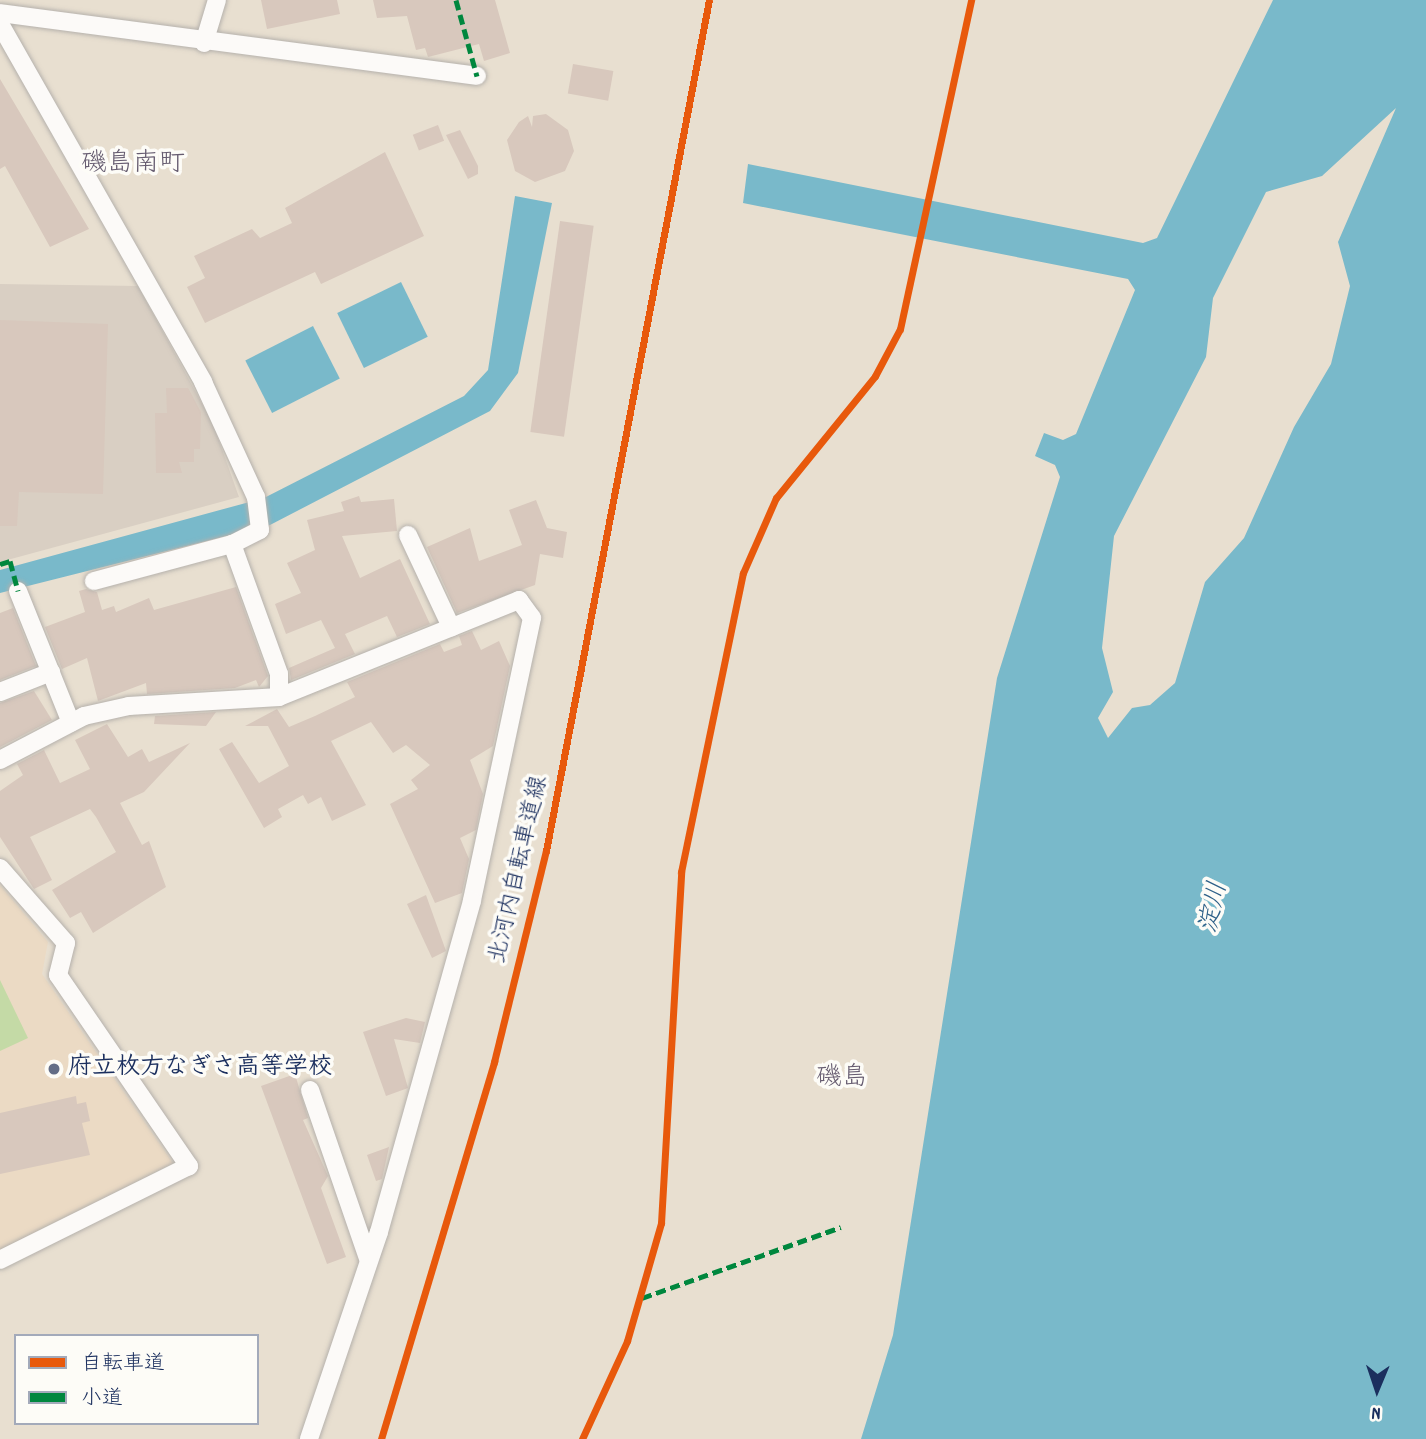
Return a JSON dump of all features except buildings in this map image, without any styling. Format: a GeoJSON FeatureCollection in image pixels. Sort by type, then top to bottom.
{"type":"FeatureCollection","features":[{"type":"Feature","properties":{"kind":"street"},"geometry":{"type":"LineString","coordinates":[[204,43],[217,0]]}},
{"type":"Feature","properties":{"kind":"street"},"geometry":{"type":"LineString","coordinates":[[0,13],[204,43],[477,76]]}},
{"type":"Feature","properties":{"kind":"street"},"geometry":{"type":"LineString","coordinates":[[0,24],[203,383],[256,497],[260,530],[232,544],[94,581]]}},
{"type":"Feature","properties":{"kind":"street"},"geometry":{"type":"LineString","coordinates":[[408,535],[451,626]]}},
{"type":"Feature","properties":{"kind":"street"},"geometry":{"type":"LineString","coordinates":[[232,544],[279,674],[279,696]]}},
{"type":"Feature","properties":{"kind":"street"},"geometry":{"type":"LineString","coordinates":[[18,591],[71,723]]}},
{"type":"Feature","properties":{"kind":"street"},"geometry":{"type":"LineString","coordinates":[[0,760],[71,723],[129,706],[279,696],[519,600],[532,618],[472,901],[368,1258],[309,1439]]}},
{"type":"Feature","properties":{"kind":"street"},"geometry":{"type":"LineString","coordinates":[[0,692],[51,673]]}},
{"type":"Feature","properties":{"kind":"street"},"geometry":{"type":"LineString","coordinates":[[0,868],[66,943],[58,975],[189,1166],[0,1261]]}},
{"type":"Feature","properties":{"kind":"street"},"geometry":{"type":"LineString","coordinates":[[310,1090],[368,1258]]}},
{"type":"Feature","properties":{"kind":"shaded area"},"geometry":{"type":"Polygon","coordinates":[[[0,284],[138,286],[213,424],[239,497],[0,562],[0,284]]]}},
{"type":"Feature","properties":{"kind":"shaded area","name":"府立枚方なぎさ高等学校"},"geometry":{"type":"Polygon","coordinates":[[[0,885],[48,942],[42,974],[173,1163],[0,1251],[0,885]]]}},
{"type":"Feature","properties":{"kind":"green space"},"geometry":{"type":"Polygon","coordinates":[[[0,980],[28,1038],[0,1051],[0,980]]]}},
{"type":"Feature","properties":{"kind":"water","name":"淀川"},"geometry":{"type":"Polygon","coordinates":[[[1273,0],[1426,0],[1426,1439],[861,1439],[893,1335],[997,678],[1060,477],[1055,465],[1035,456],[1044,433],[1063,440],[1076,434],[1135,290],[1128,279],[743,203],[748,164],[1143,243],[1157,238],[1273,0]],[[1396,108],[1322,176],[1266,192],[1213,298],[1206,357],[1114,536],[1102,648],[1113,692],[1098,718],[1108,738],[1132,708],[1150,705],[1175,683],[1205,582],[1244,538],[1294,427],[1331,364],[1350,286],[1338,242],[1396,108]]]}},
{"type":"Feature","properties":{"kind":"water"},"geometry":{"type":"Polygon","coordinates":[[[515,196],[552,203],[518,373],[490,411],[270,525],[0,593],[0,570],[264,498],[464,396],[488,370],[515,196]]]}},
{"type":"Feature","properties":{"kind":"water"},"geometry":{"type":"Polygon","coordinates":[[[401,282],[428,337],[364,368],[337,313],[401,282]]]}},
{"type":"Feature","properties":{"kind":"water"},"geometry":{"type":"Polygon","coordinates":[[[313,326],[340,379],[272,413],[245,361],[313,326]]]}},
{"type":"Feature","properties":{"kind":"marked path"},"geometry":{"type":"LineString","coordinates":[[456,0],[477,76]]}},
{"type":"Feature","properties":{"kind":"marked path"},"geometry":{"type":"LineString","coordinates":[[0,564],[10,561],[18,591]]}},
{"type":"Feature","properties":{"kind":"marked path"},"geometry":{"type":"LineString","coordinates":[[642,1298],[841,1227]]}},
{"type":"Feature","properties":{"kind":"cycle path","name":"北河内自転車道線"},"geometry":{"type":"LineString","coordinates":[[381,1439],[494,1062],[546,851],[709,0]]}},
{"type":"Feature","properties":{"kind":"cycle path"},"geometry":{"type":"LineString","coordinates":[[582,1439],[627,1341],[661,1223],[681,872],[743,573],[776,498],[875,376],[900,329],[971,0]]}},
{"type":"Feature","properties":{"kind":"place","name":"府立枚方なぎさ高等学校"},"geometry":{"type":"Point","coordinates":[54,1069]}},
{"type":"Feature","properties":{"kind":"district","name":"磯島南町"},"geometry":{"type":"Point","coordinates":[133,165]}},
{"type":"Feature","properties":{"kind":"district","name":"磯島"},"geometry":{"type":"Point","coordinates":[842,1079]}}]}
